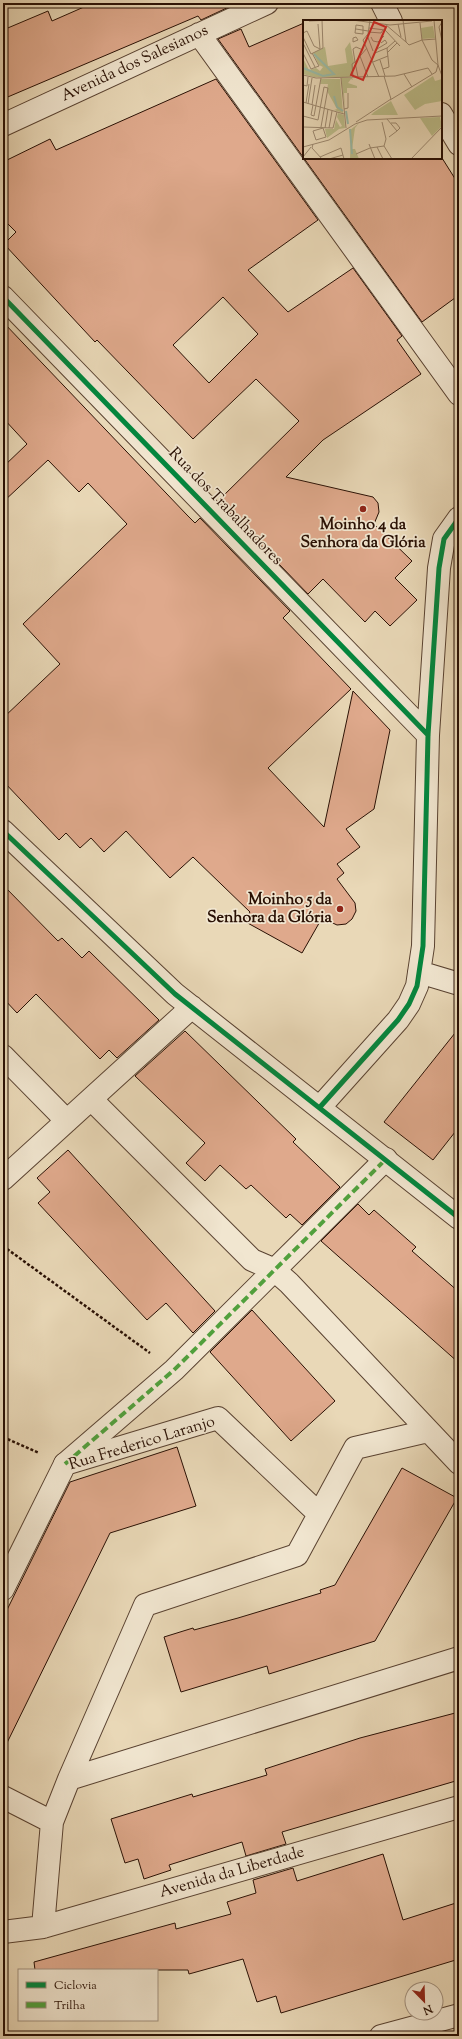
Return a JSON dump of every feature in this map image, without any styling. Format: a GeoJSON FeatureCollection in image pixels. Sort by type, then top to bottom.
{"type":"FeatureCollection","features":[{"type":"Feature","properties":{"kind":"street","name":"Avenida dos Salesianos"},"geometry":{"type":"LineString","coordinates":[[3,125],[267,3]]}},
{"type":"Feature","properties":{"kind":"street"},"geometry":{"type":"LineString","coordinates":[[382,3],[390,20]]}},
{"type":"Feature","properties":{"kind":"street"},"geometry":{"type":"LineString","coordinates":[[199,34],[459,394]]}},
{"type":"Feature","properties":{"kind":"street"},"geometry":{"type":"LineString","coordinates":[[442,116],[459,144]]}},
{"type":"Feature","properties":{"kind":"street","name":"Rua dos Trabalhadores"},"geometry":{"type":"LineString","coordinates":[[3,297],[428,735]]}},
{"type":"Feature","properties":{"kind":"street"},"geometry":{"type":"LineString","coordinates":[[320,1107],[398,1020],[409,1004],[417,986],[423,946],[428,735],[439,568],[444,540],[459,518]]}},
{"type":"Feature","properties":{"kind":"street"},"geometry":{"type":"LineString","coordinates":[[3,831],[175,994],[386,1159],[457,1211]]}},
{"type":"Feature","properties":{"kind":"street"},"geometry":{"type":"LineString","coordinates":[[419,972],[459,984]]}},
{"type":"Feature","properties":{"kind":"street"},"geometry":{"type":"LineString","coordinates":[[3,1179],[192,1007]]}},
{"type":"Feature","properties":{"kind":"street"},"geometry":{"type":"LineString","coordinates":[[4,1059],[67,1121]]}},
{"type":"Feature","properties":{"kind":"street"},"geometry":{"type":"LineString","coordinates":[[91,1099],[252,1260],[273,1270],[290,1283],[459,1463]]}},
{"type":"Feature","properties":{"kind":"street"},"geometry":{"type":"LineString","coordinates":[[65,1464],[174,1370],[386,1159]]}},
{"type":"Feature","properties":{"kind":"street","name":"Rua Frederico Laranjo"},"geometry":{"type":"LineString","coordinates":[[3,1590],[65,1464],[218,1418],[319,1514]]}},
{"type":"Feature","properties":{"kind":"street"},"geometry":{"type":"LineString","coordinates":[[43,1927],[52,1822],[69,1779],[145,1605],[296,1555],[355,1448],[428,1431]]}},
{"type":"Feature","properties":{"kind":"street"},"geometry":{"type":"LineString","coordinates":[[69,1779],[459,1658]]}},
{"type":"Feature","properties":{"kind":"street"},"geometry":{"type":"LineString","coordinates":[[3,1797],[52,1822]]}},
{"type":"Feature","properties":{"kind":"street","name":"Avenida da Liberdade"},"geometry":{"type":"LineString","coordinates":[[3,1932],[43,1927],[459,1807]]}},
{"type":"Feature","properties":{"kind":"street"},"geometry":{"type":"LineString","coordinates":[[381,2036],[459,2015]]}},
{"type":"Feature","properties":{"kind":"path"},"geometry":{"type":"LineString","coordinates":[[3,1246],[174,1370]]}},
{"type":"Feature","properties":{"kind":"path"},"geometry":{"type":"LineString","coordinates":[[3,1437],[65,1464]]}},
{"type":"Feature","properties":{"kind":"building"},"geometry":{"type":"Polygon","coordinates":[[[93,3],[230,3],[231,6],[201,20],[198,16],[3,99],[3,30],[48,11],[52,21],[93,3]]]}},
{"type":"Feature","properties":{"kind":"building"},"geometry":{"type":"Polygon","coordinates":[[[303,23],[303,157],[218,39],[241,29],[249,47],[303,23]]]}},
{"type":"Feature","properties":{"kind":"building"},"geometry":{"type":"Polygon","coordinates":[[[216,79],[318,220],[248,270],[288,312],[353,268],[402,336],[397,340],[421,374],[323,440],[286,477],[373,497],[378,503],[379,512],[374,524],[412,561],[395,578],[417,600],[390,626],[375,611],[365,622],[323,579],[308,594],[218,501],[299,421],[256,379],[193,439],[97,340],[95,342],[4,244],[16,232],[3,219],[3,162],[50,139],[56,150],[216,79]],[[223,297],[173,345],[209,383],[258,334],[223,297]]]}},
{"type":"Feature","properties":{"kind":"building"},"geometry":{"type":"Polygon","coordinates":[[[442,158],[459,185],[459,295],[422,322],[305,159],[442,158]]]}},
{"type":"Feature","properties":{"kind":"building"},"geometry":{"type":"Polygon","coordinates":[[[3,322],[187,515],[195,523],[200,518],[290,611],[283,618],[351,689],[268,768],[324,827],[353,691],[390,730],[374,809],[346,829],[360,847],[337,864],[344,873],[337,879],[355,903],[356,911],[352,919],[346,924],[337,925],[322,918],[302,953],[244,921],[250,912],[193,857],[170,878],[126,831],[104,852],[91,838],[80,848],[66,833],[59,840],[3,781],[3,718],[60,664],[23,624],[127,524],[88,483],[79,492],[48,460],[3,502],[3,467],[27,444],[3,418],[3,322]]]}},
{"type":"Feature","properties":{"kind":"building"},"geometry":{"type":"Polygon","coordinates":[[[3,885],[58,941],[62,938],[82,958],[89,951],[159,1020],[117,1058],[109,1050],[100,1059],[36,994],[17,1013],[3,998],[3,885]]]}},
{"type":"Feature","properties":{"kind":"building"},"geometry":{"type":"Polygon","coordinates":[[[459,1028],[459,1127],[433,1160],[384,1122],[459,1028]]]}},
{"type":"Feature","properties":{"kind":"building"},"geometry":{"type":"Polygon","coordinates":[[[185,1031],[296,1139],[293,1142],[340,1187],[302,1225],[290,1214],[286,1218],[251,1185],[246,1189],[220,1165],[205,1181],[186,1163],[205,1143],[135,1076],[185,1031]]]}},
{"type":"Feature","properties":{"kind":"building"},"geometry":{"type":"Polygon","coordinates":[[[68,1150],[215,1311],[193,1333],[166,1303],[147,1320],[38,1203],[50,1192],[37,1178],[68,1150]]]}},
{"type":"Feature","properties":{"kind":"building"},"geometry":{"type":"Polygon","coordinates":[[[358,1204],[369,1215],[374,1210],[416,1247],[412,1251],[459,1292],[459,1363],[321,1241],[358,1204]]]}},
{"type":"Feature","properties":{"kind":"building"},"geometry":{"type":"Polygon","coordinates":[[[252,1310],[335,1401],[291,1441],[210,1352],[252,1310]]]}},
{"type":"Feature","properties":{"kind":"building"},"geometry":{"type":"Polygon","coordinates":[[[177,1447],[196,1506],[110,1533],[3,1751],[3,1618],[70,1482],[177,1447]]]}},
{"type":"Feature","properties":{"kind":"building"},"geometry":{"type":"Polygon","coordinates":[[[402,1468],[457,1498],[375,1641],[269,1674],[267,1666],[181,1692],[164,1637],[193,1628],[194,1630],[238,1618],[321,1593],[320,1590],[335,1585],[402,1468]]]}},
{"type":"Feature","properties":{"kind":"building"},"geometry":{"type":"Polygon","coordinates":[[[459,1712],[459,1780],[282,1832],[286,1844],[246,1856],[242,1842],[169,1865],[171,1870],[144,1879],[138,1859],[125,1863],[111,1819],[192,1794],[193,1797],[267,1775],[265,1769],[360,1738],[459,1712]]]}},
{"type":"Feature","properties":{"kind":"building"},"geometry":{"type":"Polygon","coordinates":[[[383,1854],[403,1920],[459,1902],[459,1959],[281,2013],[276,1996],[257,2002],[243,1959],[189,1974],[188,1970],[158,1969],[35,1969],[34,1962],[175,1923],[176,1929],[231,1914],[227,1902],[256,1893],[253,1880],[293,1868],[297,1881],[383,1854]]]}},
{"type":"Feature","properties":{"kind":"marked path"},"geometry":{"type":"LineString","coordinates":[[65,1464],[174,1370],[386,1159]]}},
{"type":"Feature","properties":{"kind":"cycle path"},"geometry":{"type":"LineString","coordinates":[[3,297],[428,735]]}},
{"type":"Feature","properties":{"kind":"cycle path"},"geometry":{"type":"LineString","coordinates":[[320,1107],[398,1020],[409,1004],[417,986],[423,946],[428,735],[439,568],[444,539],[459,518]]}},
{"type":"Feature","properties":{"kind":"cycle path"},"geometry":{"type":"LineString","coordinates":[[3,831],[175,994],[459,1218]]}},
{"type":"Feature","properties":{"kind":"place","name":"Moinho 4 da Senhora da Glória"},"geometry":{"type":"Point","coordinates":[363,509]}},
{"type":"Feature","properties":{"kind":"place","name":"Moinho 5 da Senhora da Glória"},"geometry":{"type":"Point","coordinates":[340,909]}}]}
